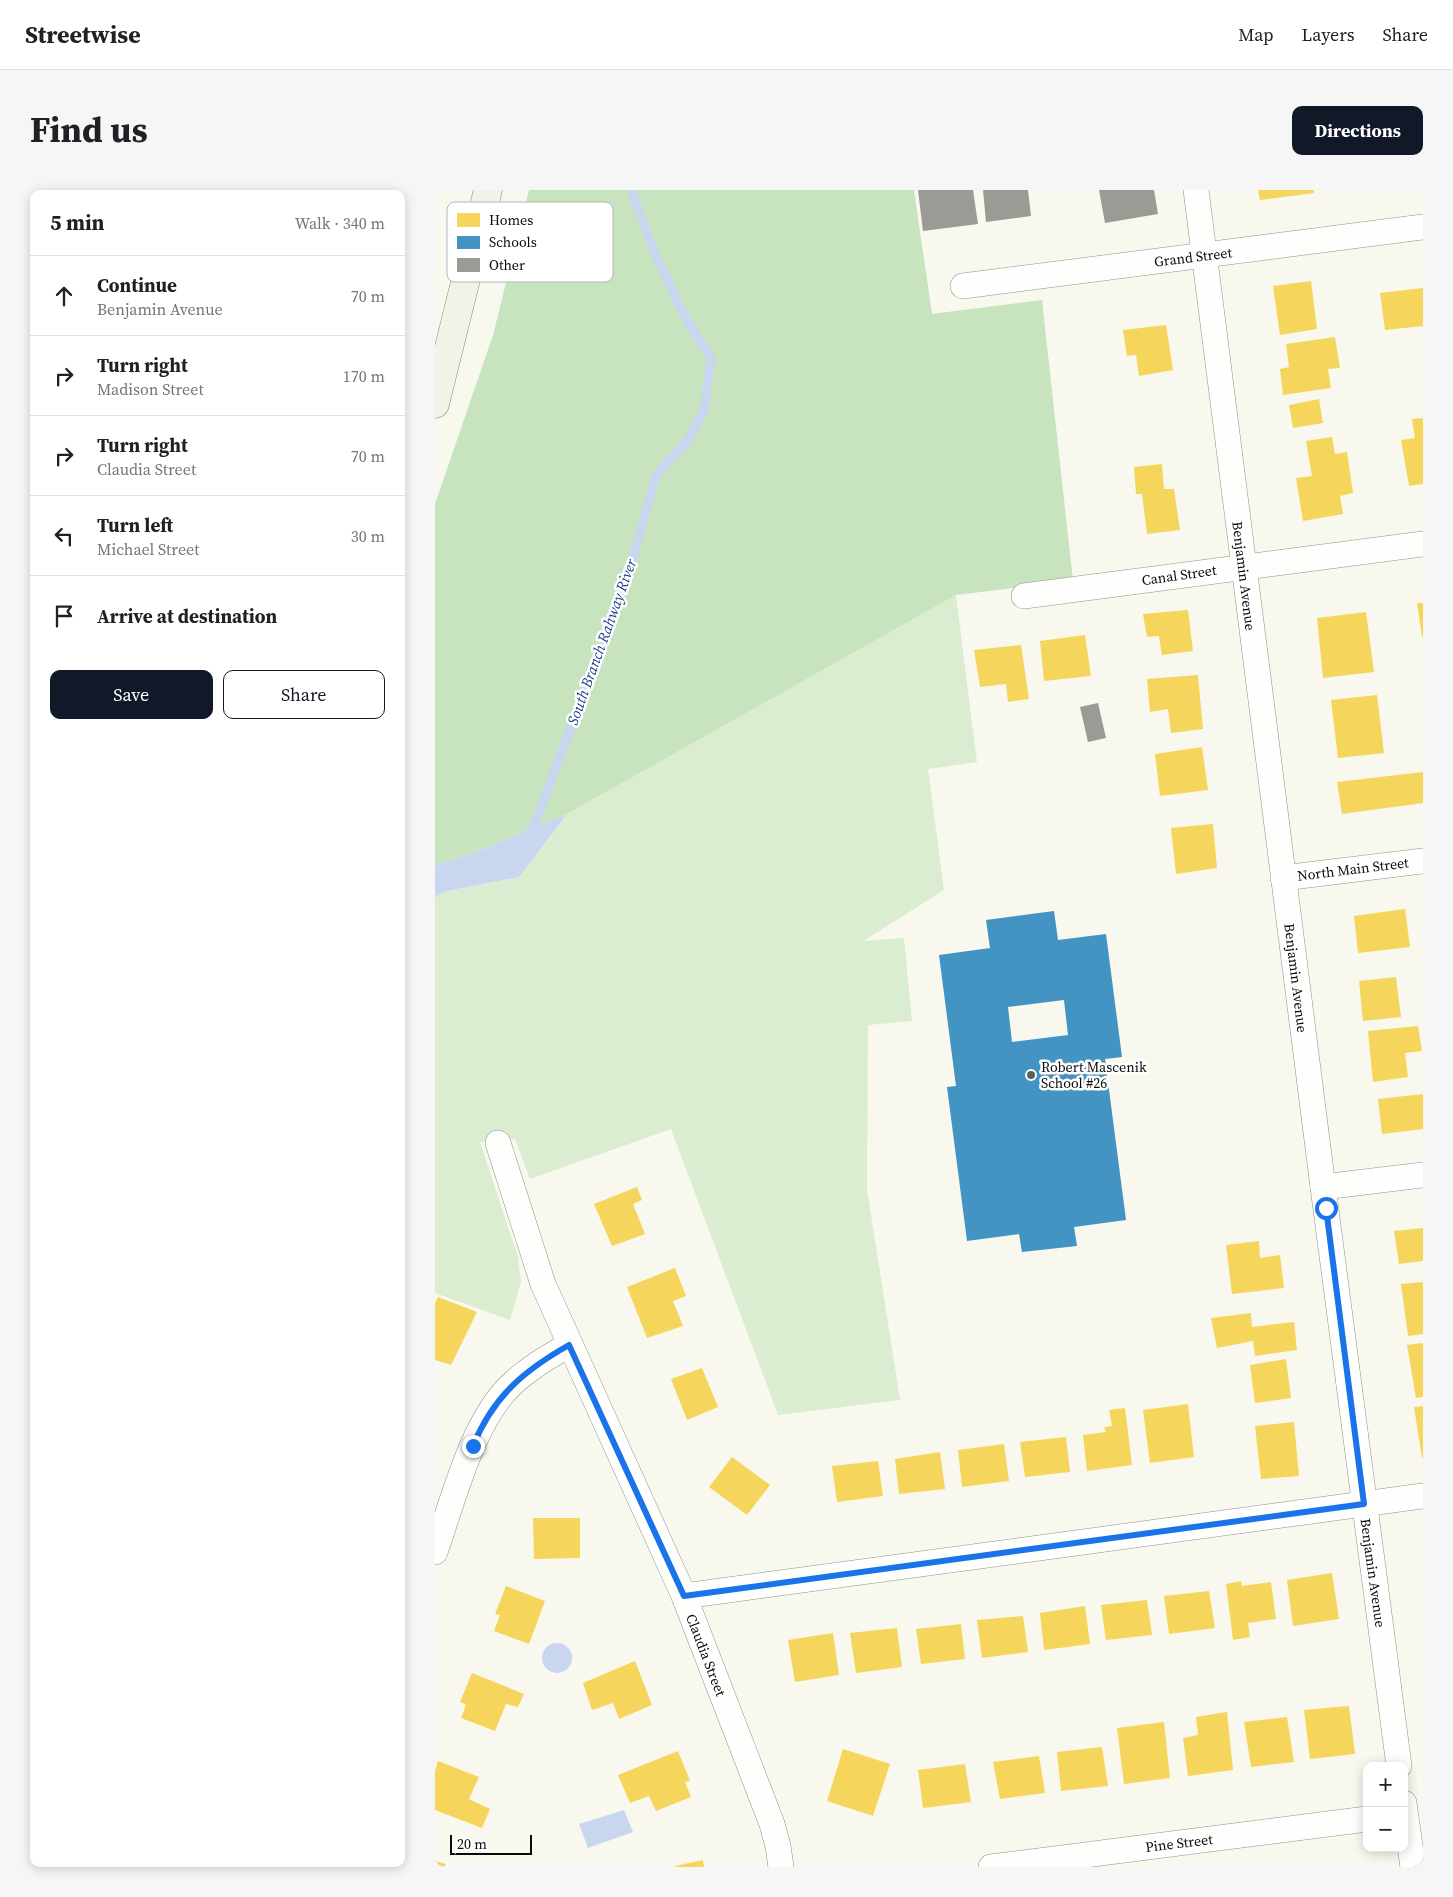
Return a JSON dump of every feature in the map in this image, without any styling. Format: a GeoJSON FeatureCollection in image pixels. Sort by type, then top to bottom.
{"type":"FeatureCollection","features":[{"type":"Feature","properties":{"kind":"street","name":"Benjamin Avenue"},"geometry":{"type":"LineString","coordinates":[[1196,190],[1283,878],[1398,1762]]}},
{"type":"Feature","properties":{"kind":"street","name":"Grand Street"},"geometry":{"type":"LineString","coordinates":[[963,286],[1423,227]]}},
{"type":"Feature","properties":{"kind":"street"},"geometry":{"type":"LineString","coordinates":[[435,404],[465,282]]}},
{"type":"Feature","properties":{"kind":"street","name":"Canal Street"},"geometry":{"type":"LineString","coordinates":[[1024,596],[1423,544]]}},
{"type":"Feature","properties":{"kind":"street","name":"North Main Street"},"geometry":{"type":"LineString","coordinates":[[1283,878],[1423,861]]}},
{"type":"Feature","properties":{"kind":"street","name":"Claudia Street"},"geometry":{"type":"LineString","coordinates":[[498,1143],[543,1284],[684,1596],[772,1824],[781,1867]]}},
{"type":"Feature","properties":{"kind":"street"},"geometry":{"type":"LineString","coordinates":[[1323,1188],[1423,1175]]}},
{"type":"Feature","properties":{"kind":"street"},"geometry":{"type":"LineString","coordinates":[[435,1552],[480,1429],[499,1399],[511,1385],[539,1362],[569,1345]]}},
{"type":"Feature","properties":{"kind":"street"},"geometry":{"type":"LineString","coordinates":[[684,1596],[1423,1496]]}},
{"type":"Feature","properties":{"kind":"street","name":"Pine Street"},"geometry":{"type":"LineString","coordinates":[[991,1867],[1157,1857],[1363,1820]]}},
{"type":"Feature","properties":{"kind":"street"},"geometry":{"type":"LineString","coordinates":[[1408,1832],[1413,1867]]}},
{"type":"Feature","properties":{"kind":"green space"},"geometry":{"type":"Polygon","coordinates":[[[529,190],[914,190],[932,314],[1042,300],[1073,581],[956,595],[567,814],[476,852],[435,865],[435,504],[493,335],[506,282],[613,282],[613,202],[526,202],[529,190]]]}},
{"type":"Feature","properties":{"kind":"green space"},"geometry":{"type":"Polygon","coordinates":[[[956,595],[977,762],[928,769],[944,890],[863,941],[904,938],[912,1021],[868,1025],[867,1189],[900,1400],[778,1415],[671,1129],[530,1179],[515,1139],[480,1142],[518,1257],[521,1282],[510,1320],[435,1293],[435,897],[447,891],[519,877],[567,814],[956,595]]]}},
{"type":"Feature","properties":{"kind":"water"},"geometry":{"type":"Polygon","coordinates":[[[567,814],[519,877],[447,891],[435,897],[435,865],[476,852],[567,814]]]}},
{"type":"Feature","properties":{"kind":"water"},"geometry":{"type":"Polygon","coordinates":[[[557,1643],[568,1647],[572,1658],[568,1669],[557,1673],[546,1669],[542,1658],[546,1647],[557,1643]]]}},
{"type":"Feature","properties":{"kind":"water"},"geometry":{"type":"Polygon","coordinates":[[[624,1810],[633,1832],[588,1848],[579,1824],[624,1810]]]}},
{"type":"Feature","properties":{"kind":"building: Homes"},"geometry":{"type":"Polygon","coordinates":[[[1258,190],[1314,190],[1314,193],[1260,200],[1258,190]]]}},
{"type":"Feature","properties":{"kind":"building: Homes"},"geometry":{"type":"Polygon","coordinates":[[[1311,281],[1317,329],[1280,335],[1273,286],[1311,281]]]}},
{"type":"Feature","properties":{"kind":"building: Homes"},"geometry":{"type":"Polygon","coordinates":[[[1423,288],[1423,326],[1385,330],[1380,293],[1423,288]]]}},
{"type":"Feature","properties":{"kind":"building: Homes"},"geometry":{"type":"Polygon","coordinates":[[[1166,325],[1173,370],[1139,376],[1136,355],[1127,356],[1123,330],[1166,325]]]}},
{"type":"Feature","properties":{"kind":"building: Homes"},"geometry":{"type":"Polygon","coordinates":[[[1335,337],[1340,368],[1328,369],[1331,388],[1283,395],[1280,369],[1289,367],[1286,344],[1335,337]]]}},
{"type":"Feature","properties":{"kind":"building: Homes"},"geometry":{"type":"Polygon","coordinates":[[[1319,399],[1323,423],[1293,428],[1289,405],[1319,399]]]}},
{"type":"Feature","properties":{"kind":"building: Homes"},"geometry":{"type":"Polygon","coordinates":[[[1423,418],[1423,484],[1409,486],[1401,440],[1415,438],[1412,419],[1423,418]]]}},
{"type":"Feature","properties":{"kind":"building: Homes"},"geometry":{"type":"Polygon","coordinates":[[[1332,437],[1335,454],[1347,452],[1353,493],[1340,496],[1343,514],[1303,521],[1296,478],[1312,476],[1306,441],[1332,437]]]}},
{"type":"Feature","properties":{"kind":"building: Homes"},"geometry":{"type":"Polygon","coordinates":[[[1162,464],[1164,489],[1174,489],[1180,530],[1147,534],[1142,494],[1136,494],[1134,467],[1162,464]]]}},
{"type":"Feature","properties":{"kind":"building: Homes"},"geometry":{"type":"Polygon","coordinates":[[[1417,603],[1423,603],[1423,637],[1422,637],[1417,603]]]}},
{"type":"Feature","properties":{"kind":"building: Homes"},"geometry":{"type":"Polygon","coordinates":[[[1188,610],[1193,651],[1162,655],[1159,636],[1147,637],[1143,614],[1188,610]]]}},
{"type":"Feature","properties":{"kind":"building: Homes"},"geometry":{"type":"Polygon","coordinates":[[[1366,612],[1374,672],[1323,678],[1317,618],[1366,612]]]}},
{"type":"Feature","properties":{"kind":"building: Homes"},"geometry":{"type":"Polygon","coordinates":[[[1085,635],[1091,676],[1044,681],[1040,641],[1085,635]]]}},
{"type":"Feature","properties":{"kind":"building: Homes"},"geometry":{"type":"Polygon","coordinates":[[[1021,645],[1029,699],[1008,702],[1006,684],[980,687],[974,650],[1021,645]]]}},
{"type":"Feature","properties":{"kind":"building: Homes"},"geometry":{"type":"Polygon","coordinates":[[[1198,675],[1203,729],[1171,733],[1168,709],[1150,712],[1147,679],[1198,675]]]}},
{"type":"Feature","properties":{"kind":"building: Homes"},"geometry":{"type":"Polygon","coordinates":[[[1377,695],[1384,753],[1338,758],[1331,700],[1377,695]]]}},
{"type":"Feature","properties":{"kind":"building: Homes"},"geometry":{"type":"Polygon","coordinates":[[[1202,747],[1208,790],[1160,796],[1155,754],[1202,747]]]}},
{"type":"Feature","properties":{"kind":"building: Homes"},"geometry":{"type":"Polygon","coordinates":[[[1423,772],[1423,803],[1342,814],[1337,782],[1423,772]]]}},
{"type":"Feature","properties":{"kind":"building: Homes"},"geometry":{"type":"Polygon","coordinates":[[[1213,824],[1217,868],[1176,874],[1171,828],[1213,824]]]}},
{"type":"Feature","properties":{"kind":"building: Homes"},"geometry":{"type":"Polygon","coordinates":[[[1405,909],[1410,947],[1358,953],[1354,916],[1405,909]]]}},
{"type":"Feature","properties":{"kind":"building: Homes"},"geometry":{"type":"Polygon","coordinates":[[[1396,977],[1401,1017],[1363,1021],[1359,981],[1396,977]]]}},
{"type":"Feature","properties":{"kind":"building: Homes"},"geometry":{"type":"Polygon","coordinates":[[[1418,1026],[1422,1051],[1405,1053],[1408,1077],[1373,1082],[1368,1031],[1418,1026]]]}},
{"type":"Feature","properties":{"kind":"building: Homes"},"geometry":{"type":"Polygon","coordinates":[[[1423,1094],[1423,1129],[1382,1134],[1378,1099],[1423,1094]]]}},
{"type":"Feature","properties":{"kind":"building: Homes"},"geometry":{"type":"Polygon","coordinates":[[[637,1187],[642,1200],[633,1204],[645,1234],[612,1246],[594,1204],[637,1187]]]}},
{"type":"Feature","properties":{"kind":"building: Homes"},"geometry":{"type":"Polygon","coordinates":[[[1423,1228],[1423,1261],[1399,1264],[1394,1231],[1423,1228]]]}},
{"type":"Feature","properties":{"kind":"building: Homes"},"geometry":{"type":"Polygon","coordinates":[[[1259,1241],[1260,1258],[1280,1255],[1284,1288],[1232,1294],[1226,1245],[1259,1241]]]}},
{"type":"Feature","properties":{"kind":"building: Homes"},"geometry":{"type":"Polygon","coordinates":[[[675,1268],[686,1296],[673,1301],[683,1326],[647,1338],[627,1287],[675,1268]]]}},
{"type":"Feature","properties":{"kind":"building: Homes"},"geometry":{"type":"Polygon","coordinates":[[[1423,1282],[1423,1334],[1408,1336],[1401,1284],[1423,1282]]]}},
{"type":"Feature","properties":{"kind":"building: Homes"},"geometry":{"type":"Polygon","coordinates":[[[438,1297],[477,1312],[451,1365],[435,1360],[435,1303],[438,1297]]]}},
{"type":"Feature","properties":{"kind":"building: Homes"},"geometry":{"type":"Polygon","coordinates":[[[1251,1313],[1252,1327],[1294,1322],[1297,1350],[1255,1356],[1253,1341],[1217,1348],[1211,1318],[1251,1313]]]}},
{"type":"Feature","properties":{"kind":"building: Homes"},"geometry":{"type":"Polygon","coordinates":[[[1423,1343],[1423,1397],[1416,1398],[1407,1345],[1423,1343]]]}},
{"type":"Feature","properties":{"kind":"building: Homes"},"geometry":{"type":"Polygon","coordinates":[[[1286,1359],[1291,1398],[1255,1403],[1250,1365],[1286,1359]]]}},
{"type":"Feature","properties":{"kind":"building: Homes"},"geometry":{"type":"Polygon","coordinates":[[[702,1368],[718,1407],[687,1420],[671,1379],[702,1368]]]}},
{"type":"Feature","properties":{"kind":"building: Homes"},"geometry":{"type":"Polygon","coordinates":[[[1188,1404],[1194,1457],[1150,1463],[1143,1410],[1188,1404]]]}},
{"type":"Feature","properties":{"kind":"building: Homes"},"geometry":{"type":"Polygon","coordinates":[[[1423,1406],[1423,1458],[1422,1458],[1414,1407],[1423,1406]]]}},
{"type":"Feature","properties":{"kind":"building: Homes"},"geometry":{"type":"Polygon","coordinates":[[[1125,1408],[1132,1465],[1087,1471],[1083,1435],[1106,1432],[1104,1427],[1112,1426],[1109,1410],[1125,1408]]]}},
{"type":"Feature","properties":{"kind":"building: Homes"},"geometry":{"type":"Polygon","coordinates":[[[1294,1422],[1299,1476],[1261,1479],[1255,1426],[1294,1422]]]}},
{"type":"Feature","properties":{"kind":"building: Homes"},"geometry":{"type":"Polygon","coordinates":[[[1066,1437],[1070,1472],[1025,1477],[1020,1442],[1066,1437]]]}},
{"type":"Feature","properties":{"kind":"building: Homes"},"geometry":{"type":"Polygon","coordinates":[[[1004,1444],[1009,1481],[962,1487],[958,1450],[1004,1444]]]}},
{"type":"Feature","properties":{"kind":"building: Homes"},"geometry":{"type":"Polygon","coordinates":[[[940,1452],[945,1489],[899,1494],[895,1459],[940,1452]]]}},
{"type":"Feature","properties":{"kind":"building: Homes"},"geometry":{"type":"Polygon","coordinates":[[[732,1457],[770,1485],[747,1515],[709,1487],[732,1457]]]}},
{"type":"Feature","properties":{"kind":"building: Homes"},"geometry":{"type":"Polygon","coordinates":[[[878,1461],[883,1496],[837,1502],[832,1466],[878,1461]]]}},
{"type":"Feature","properties":{"kind":"building: Homes"},"geometry":{"type":"Polygon","coordinates":[[[533,1518],[580,1518],[580,1558],[534,1559],[533,1518]]]}},
{"type":"Feature","properties":{"kind":"building: Homes"},"geometry":{"type":"Polygon","coordinates":[[[1332,1573],[1339,1619],[1293,1626],[1287,1580],[1332,1573]]]}},
{"type":"Feature","properties":{"kind":"building: Homes"},"geometry":{"type":"Polygon","coordinates":[[[1241,1581],[1242,1586],[1271,1582],[1276,1619],[1248,1623],[1250,1637],[1233,1640],[1226,1584],[1241,1581]]]}},
{"type":"Feature","properties":{"kind":"building: Homes"},"geometry":{"type":"Polygon","coordinates":[[[506,1586],[545,1601],[529,1644],[494,1631],[500,1615],[495,1614],[506,1586]]]}},
{"type":"Feature","properties":{"kind":"building: Homes"},"geometry":{"type":"Polygon","coordinates":[[[1209,1591],[1215,1628],[1169,1634],[1164,1596],[1209,1591]]]}},
{"type":"Feature","properties":{"kind":"building: Homes"},"geometry":{"type":"Polygon","coordinates":[[[1147,1600],[1152,1635],[1106,1640],[1101,1605],[1147,1600]]]}},
{"type":"Feature","properties":{"kind":"building: Homes"},"geometry":{"type":"Polygon","coordinates":[[[1085,1606],[1090,1644],[1044,1650],[1040,1613],[1085,1606]]]}},
{"type":"Feature","properties":{"kind":"building: Homes"},"geometry":{"type":"Polygon","coordinates":[[[1023,1616],[1028,1652],[982,1658],[977,1620],[1023,1616]]]}},
{"type":"Feature","properties":{"kind":"building: Homes"},"geometry":{"type":"Polygon","coordinates":[[[961,1624],[965,1659],[921,1664],[916,1629],[961,1624]]]}},
{"type":"Feature","properties":{"kind":"building: Homes"},"geometry":{"type":"Polygon","coordinates":[[[897,1628],[902,1667],[856,1673],[850,1633],[897,1628]]]}},
{"type":"Feature","properties":{"kind":"building: Homes"},"geometry":{"type":"Polygon","coordinates":[[[833,1633],[839,1675],[795,1682],[788,1640],[833,1633]]]}},
{"type":"Feature","properties":{"kind":"building: Homes"},"geometry":{"type":"Polygon","coordinates":[[[635,1661],[652,1705],[619,1719],[613,1703],[592,1710],[583,1683],[635,1661]]]}},
{"type":"Feature","properties":{"kind":"building: Homes"},"geometry":{"type":"Polygon","coordinates":[[[472,1673],[524,1694],[518,1707],[506,1704],[495,1731],[461,1718],[466,1705],[460,1702],[472,1673]]]}},
{"type":"Feature","properties":{"kind":"building: Homes"},"geometry":{"type":"Polygon","coordinates":[[[1349,1706],[1355,1754],[1310,1759],[1304,1710],[1349,1706]]]}},
{"type":"Feature","properties":{"kind":"building: Homes"},"geometry":{"type":"Polygon","coordinates":[[[1227,1712],[1233,1770],[1188,1776],[1183,1738],[1198,1735],[1196,1717],[1227,1712]]]}},
{"type":"Feature","properties":{"kind":"building: Homes"},"geometry":{"type":"Polygon","coordinates":[[[1287,1717],[1294,1762],[1251,1767],[1244,1722],[1287,1717]]]}},
{"type":"Feature","properties":{"kind":"building: Homes"},"geometry":{"type":"Polygon","coordinates":[[[1164,1722],[1170,1778],[1124,1784],[1117,1728],[1164,1722]]]}},
{"type":"Feature","properties":{"kind":"building: Homes"},"geometry":{"type":"Polygon","coordinates":[[[1102,1747],[1108,1786],[1061,1791],[1057,1752],[1102,1747]]]}},
{"type":"Feature","properties":{"kind":"building: Homes"},"geometry":{"type":"Polygon","coordinates":[[[843,1749],[890,1764],[873,1816],[827,1801],[843,1749]]]}},
{"type":"Feature","properties":{"kind":"building: Homes"},"geometry":{"type":"Polygon","coordinates":[[[678,1751],[690,1781],[685,1782],[691,1797],[656,1811],[649,1796],[630,1803],[618,1775],[678,1751]]]}},
{"type":"Feature","properties":{"kind":"building: Homes"},"geometry":{"type":"Polygon","coordinates":[[[1039,1756],[1045,1793],[1000,1799],[993,1762],[1039,1756]]]}},
{"type":"Feature","properties":{"kind":"building: Homes"},"geometry":{"type":"Polygon","coordinates":[[[438,1761],[479,1777],[469,1799],[490,1809],[482,1828],[435,1810],[435,1771],[438,1761]]]}},
{"type":"Feature","properties":{"kind":"building: Homes"},"geometry":{"type":"Polygon","coordinates":[[[965,1764],[971,1802],[923,1808],[918,1770],[965,1764]]]}},
{"type":"Feature","properties":{"kind":"building: Homes"},"geometry":{"type":"Polygon","coordinates":[[[703,1860],[704,1867],[675,1867],[675,1866],[703,1860]]]}},
{"type":"Feature","properties":{"kind":"building: Homes"},"geometry":{"type":"Polygon","coordinates":[[[435,1861],[446,1864],[444,1867],[435,1867],[435,1861]]]}},
{"type":"Feature","properties":{"kind":"building: Schools","name":"Robert Mascenik School #26"},"geometry":{"type":"Polygon","coordinates":[[[1054,911],[1058,940],[1106,934],[1122,1057],[1105,1059],[1126,1220],[1074,1227],[1077,1246],[1022,1252],[1019,1234],[967,1241],[947,1087],[956,1086],[939,955],[990,948],[986,920],[1054,911]],[[1064,1000],[1008,1007],[1012,1042],[1068,1035],[1064,1000]]]}},
{"type":"Feature","properties":{"kind":"building: Other"},"geometry":{"type":"Polygon","coordinates":[[[918,190],[973,190],[978,224],[923,231],[918,190]]]}},
{"type":"Feature","properties":{"kind":"building: Other"},"geometry":{"type":"Polygon","coordinates":[[[983,190],[1028,190],[1031,216],[986,222],[983,190]]]}},
{"type":"Feature","properties":{"kind":"building: Other"},"geometry":{"type":"Polygon","coordinates":[[[1099,190],[1154,190],[1158,214],[1105,223],[1099,190]]]}},
{"type":"Feature","properties":{"kind":"building: Other"},"geometry":{"type":"Polygon","coordinates":[[[1098,703],[1106,738],[1088,742],[1080,707],[1098,703]]]}},
{"type":"Feature","properties":{"kind":"waterway","name":"South Branch Rahway River"},"geometry":{"type":"LineString","coordinates":[[525,837],[533,828],[626,583],[656,475],[688,440],[704,411],[711,358],[685,317],[655,254],[631,190]]}},
{"type":"Feature","properties":{"kind":"place","name":"Robert Mascenik School #26"},"geometry":{"type":"Point","coordinates":[1031,1075]}},
{"type":"Feature","properties":{"kind":"route"},"geometry":{"type":"LineString","coordinates":[[473,1446],[480,1429],[499,1399],[511,1385],[539,1362],[569,1345],[684,1596],[1364,1504],[1326,1208]]}}]}
